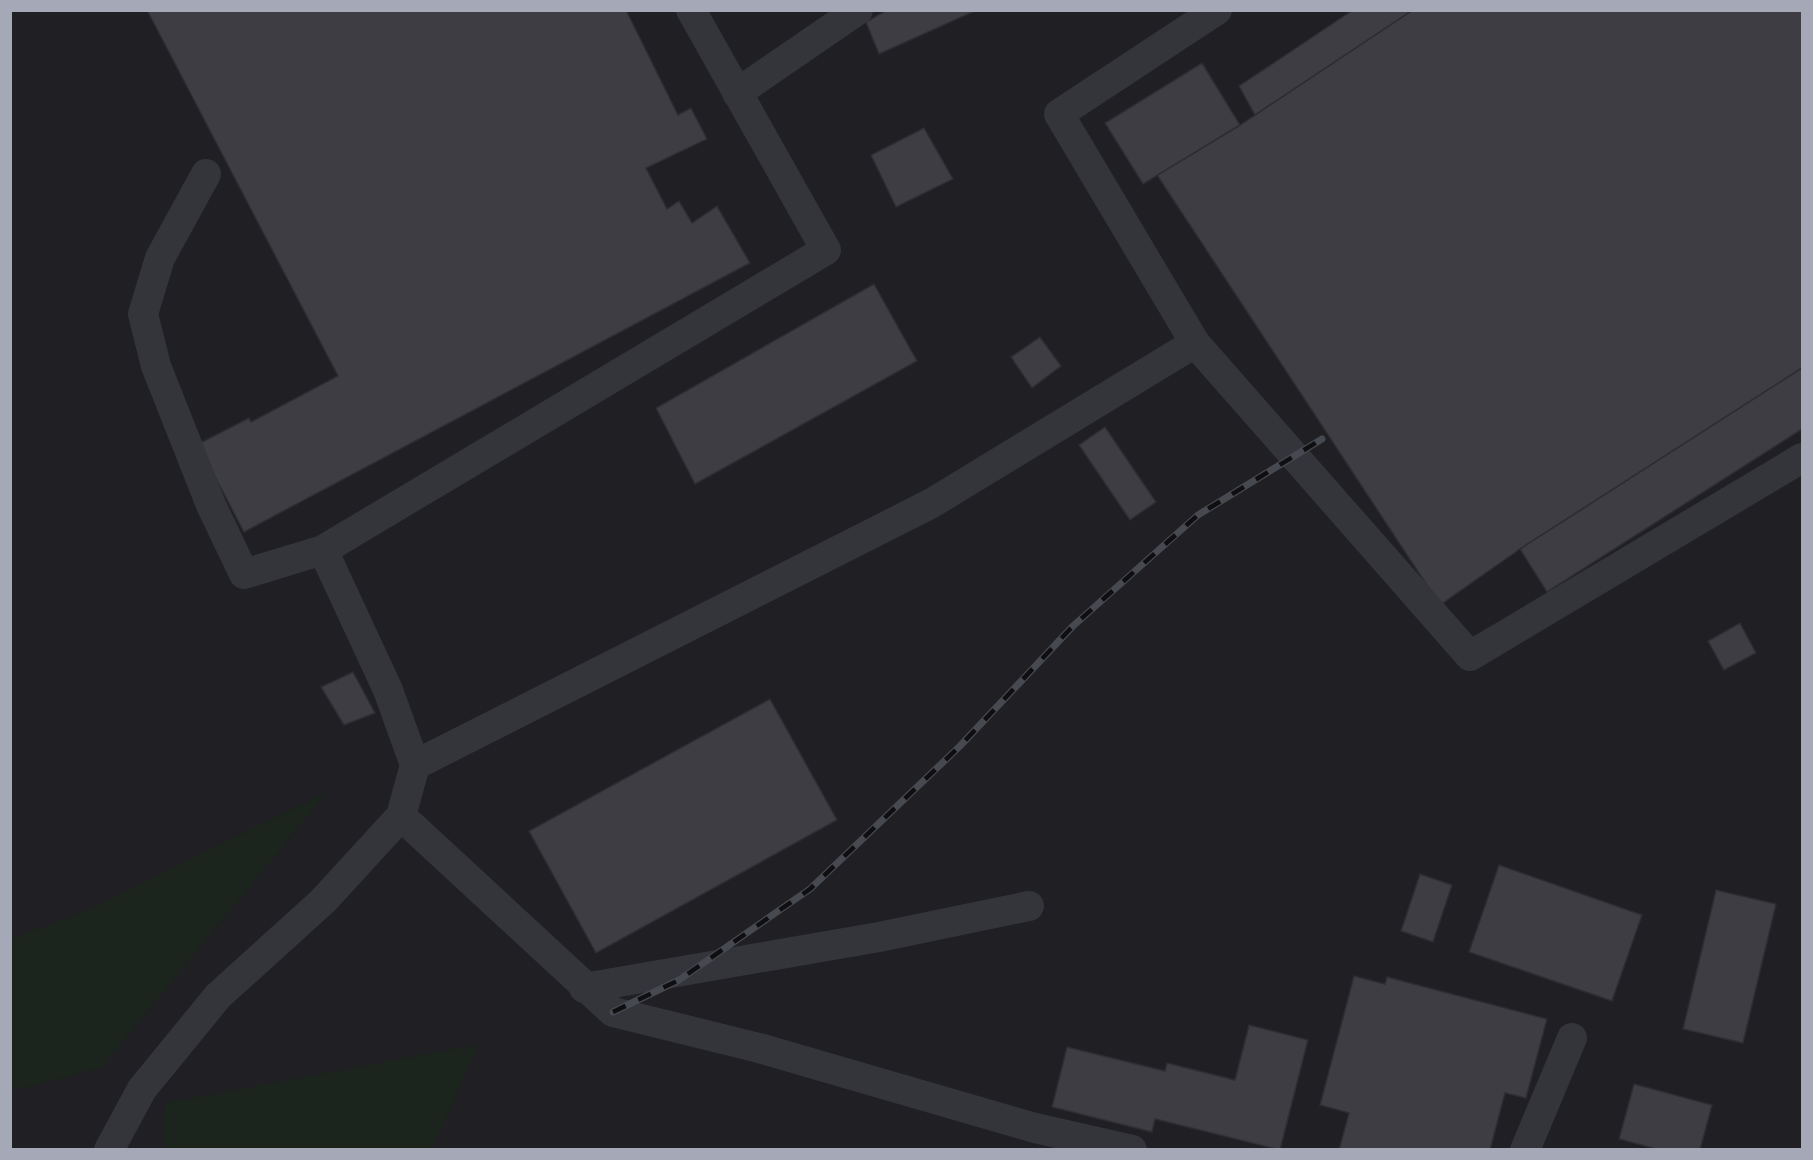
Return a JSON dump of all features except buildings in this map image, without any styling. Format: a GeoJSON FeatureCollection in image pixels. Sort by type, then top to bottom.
{"type":"FeatureCollection","features":[{"type":"Feature","properties":{"kind":"lane"},"geometry":{"type":"LineString","coordinates":[[206,174],[159,258],[143,314],[156,366],[211,506],[244,573],[323,550],[826,250],[691,10]]}},
{"type":"Feature","properties":{"kind":"lane"},"geometry":{"type":"LineString","coordinates":[[737,93],[858,10]]}},
{"type":"Feature","properties":{"kind":"lane"},"geometry":{"type":"LineString","coordinates":[[1217,10],[1059,114],[1195,343],[1470,656],[1803,458]]}},
{"type":"Feature","properties":{"kind":"lane"},"geometry":{"type":"LineString","coordinates":[[415,765],[932,503],[1195,343]]}},
{"type":"Feature","properties":{"kind":"lane"},"geometry":{"type":"LineString","coordinates":[[109,1149],[142,1089],[218,996],[323,901],[401,816],[415,765],[388,690],[323,550]]}},
{"type":"Feature","properties":{"kind":"lane"},"geometry":{"type":"LineString","coordinates":[[401,816],[584,988],[614,1012],[759,1048],[1035,1128],[1132,1149]]}},
{"type":"Feature","properties":{"kind":"lane"},"geometry":{"type":"LineString","coordinates":[[584,988],[879,938],[1029,906]]}},
{"type":"Feature","properties":{"kind":"lane"},"geometry":{"type":"LineString","coordinates":[[1524,1149],[1572,1038]]}},
{"type":"Feature","properties":{"kind":"shaded area"},"geometry":{"type":"Polygon","coordinates":[[[10,11],[1802,11],[1802,1149],[11,1149],[10,11]]]}},
{"type":"Feature","properties":{"kind":"shaded area"},"geometry":{"type":"Polygon","coordinates":[[[327,792],[101,1068],[11,1091],[11,939],[89,909],[327,792]]]}},
{"type":"Feature","properties":{"kind":"shaded area"},"geometry":{"type":"Polygon","coordinates":[[[479,1044],[432,1149],[163,1149],[165,1103],[479,1044]]]}},
{"type":"Feature","properties":{"kind":"railway"},"geometry":{"type":"LineString","coordinates":[[613,1012],[679,980],[810,889],[960,746],[1073,626],[1198,515],[1322,439]]}}]}
